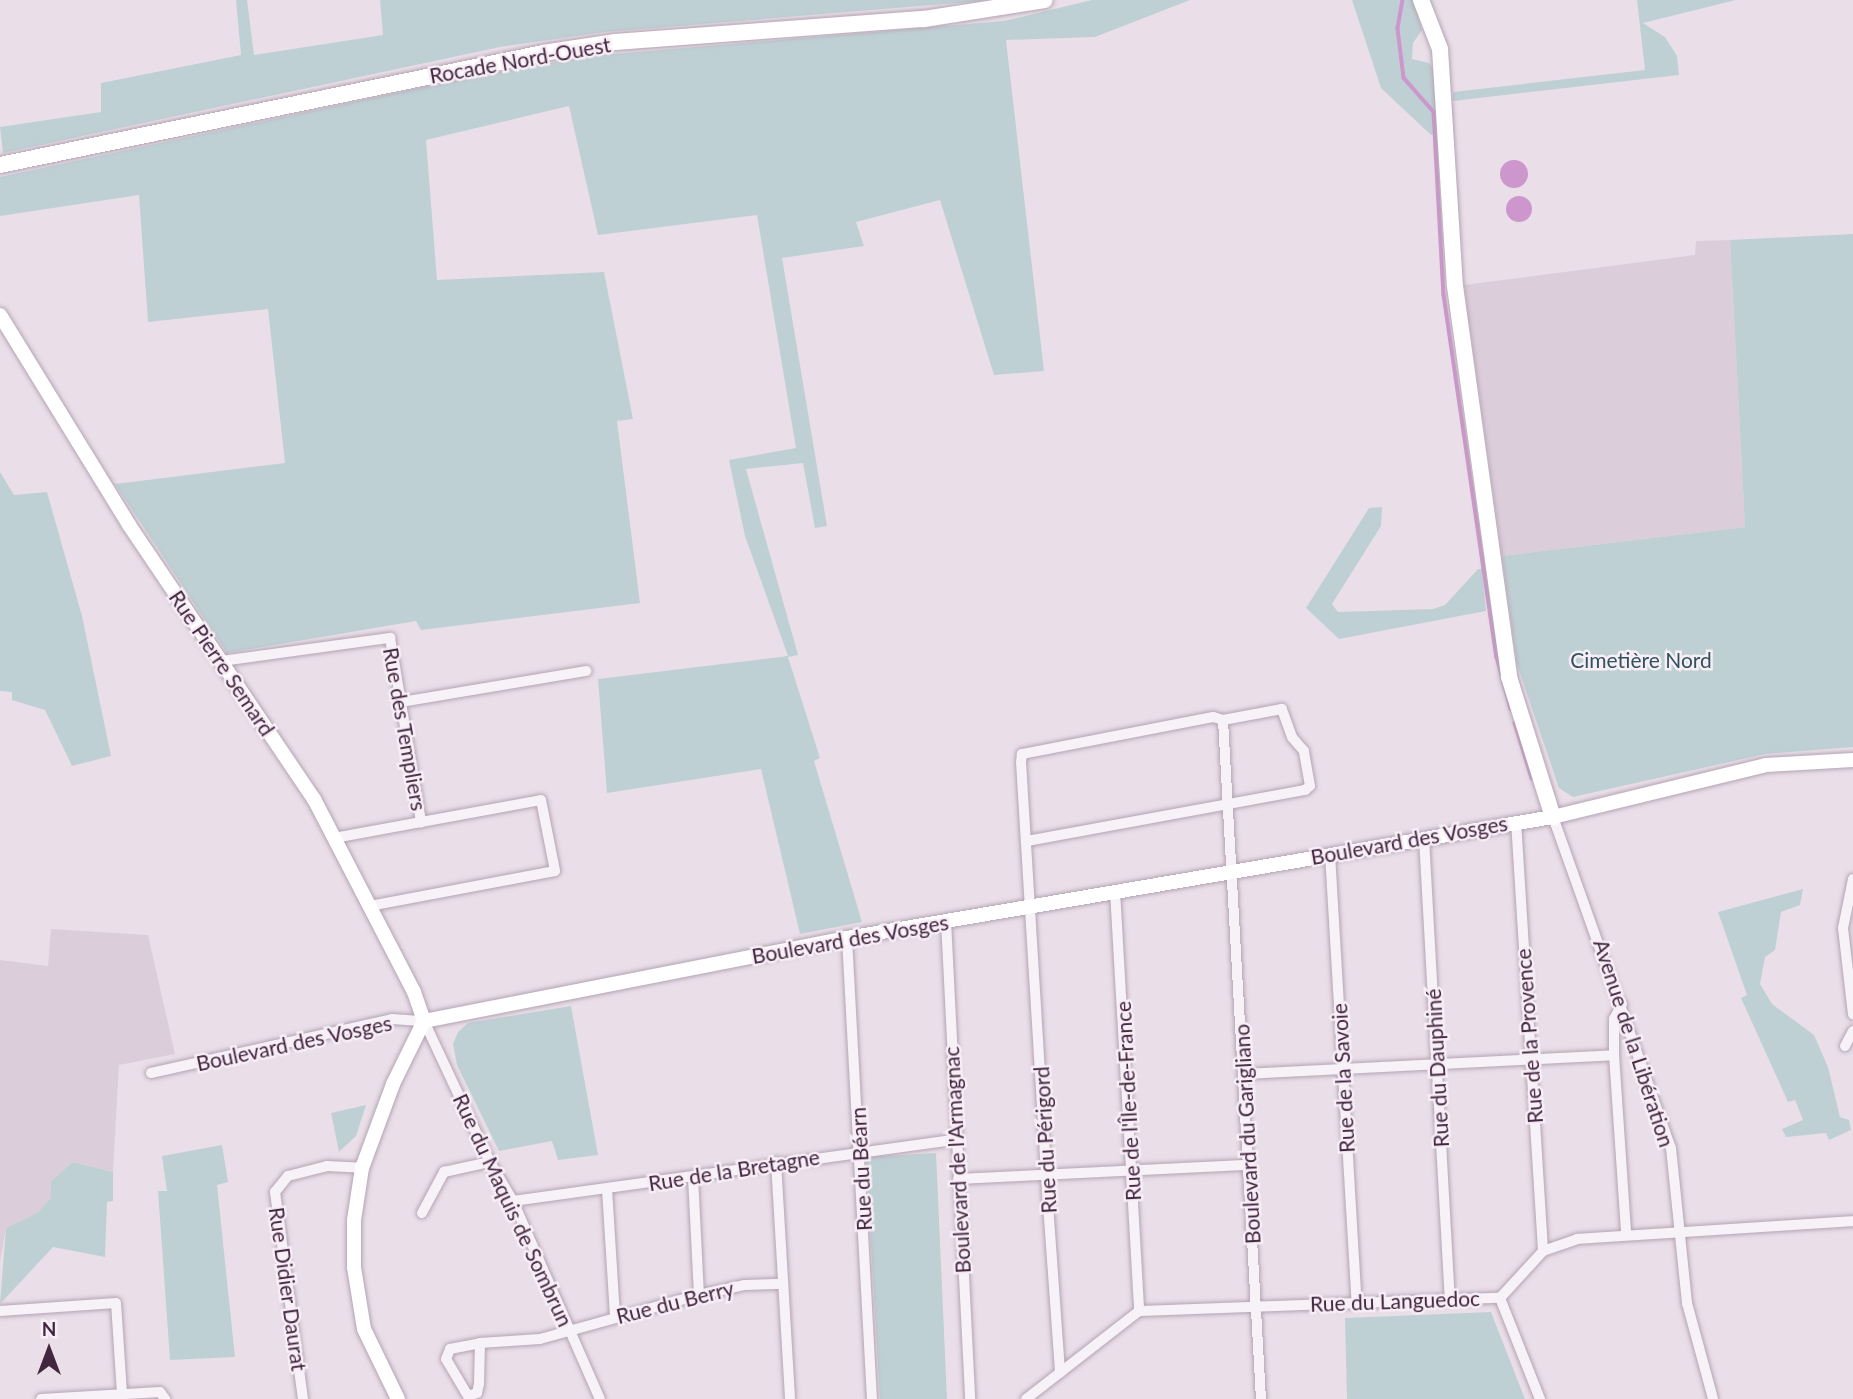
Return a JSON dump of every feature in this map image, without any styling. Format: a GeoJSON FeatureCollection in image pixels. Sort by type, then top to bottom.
{"type":"FeatureCollection","features":[{"type":"Feature","properties":{"kind":"main road","name":"Rocade Nord-Ouest"},"geometry":{"type":"LineString","coordinates":[[0,165],[555,51],[615,42],[924,19],[1045,0]]}},
{"type":"Feature","properties":{"kind":"main road"},"geometry":{"type":"LineString","coordinates":[[1421,0],[1440,49],[1455,286],[1507,666],[1553,817]]}},
{"type":"Feature","properties":{"kind":"main road","name":"Rue Pierre Semard"},"geometry":{"type":"LineString","coordinates":[[0,315],[129,525],[314,799],[370,906],[424,1021]]}},
{"type":"Feature","properties":{"kind":"main road","name":"Boulevard des Vosges"},"geometry":{"type":"LineString","coordinates":[[424,1021],[847,938],[1233,869],[1553,817],[1766,765],[1853,760]]}},
{"type":"Feature","properties":{"kind":"main road"},"geometry":{"type":"LineString","coordinates":[[398,1399],[364,1329],[358,1299],[354,1220],[362,1167],[398,1073],[424,1021]]}},
{"type":"Feature","properties":{"kind":"street","name":"Rue des Templiers"},"geometry":{"type":"LineString","coordinates":[[221,661],[390,638],[421,822]]}},
{"type":"Feature","properties":{"kind":"street"},"geometry":{"type":"LineString","coordinates":[[401,702],[586,671]]}},
{"type":"Feature","properties":{"kind":"street"},"geometry":{"type":"LineString","coordinates":[[1027,841],[1229,804],[1310,786],[1304,751],[1292,737],[1285,710],[1223,720]]}},
{"type":"Feature","properties":{"kind":"street","name":"Rue du Périgord"},"geometry":{"type":"LineString","coordinates":[[1060,1373],[1022,754],[1213,717],[1223,720]]}},
{"type":"Feature","properties":{"kind":"street","name":"Boulevard du Garigliano"},"geometry":{"type":"LineString","coordinates":[[1223,720],[1261,1399]]}},
{"type":"Feature","properties":{"kind":"street"},"geometry":{"type":"LineString","coordinates":[[334,838],[541,800],[555,871],[370,906]]}},
{"type":"Feature","properties":{"kind":"street","name":"Avenue de la Libération"},"geometry":{"type":"LineString","coordinates":[[1553,817],[1622,1004],[1671,1148],[1687,1303],[1713,1399]]}},
{"type":"Feature","properties":{"kind":"street","name":"Rue de la Provence"},"geometry":{"type":"LineString","coordinates":[[1516,821],[1543,1251]]}},
{"type":"Feature","properties":{"kind":"street","name":"Rue du Dauphiné"},"geometry":{"type":"LineString","coordinates":[[1424,838],[1450,1298]]}},
{"type":"Feature","properties":{"kind":"street","name":"Rue de la Savoie"},"geometry":{"type":"LineString","coordinates":[[1330,854],[1357,1302]]}},
{"type":"Feature","properties":{"kind":"street"},"geometry":{"type":"LineString","coordinates":[[1853,879],[1843,928],[1853,1014]]}},
{"type":"Feature","properties":{"kind":"street","name":"Rue de l'Île-de-France"},"geometry":{"type":"LineString","coordinates":[[1115,891],[1139,1311]]}},
{"type":"Feature","properties":{"kind":"street","name":"Boulevard de l'Armagnac"},"geometry":{"type":"LineString","coordinates":[[946,921],[970,1399]]}},
{"type":"Feature","properties":{"kind":"street","name":"Rue du Béarn"},"geometry":{"type":"LineString","coordinates":[[847,938],[872,1399]]}},
{"type":"Feature","properties":{"kind":"street"},"geometry":{"type":"LineString","coordinates":[[1622,1004],[1614,1019],[1626,1233]]}},
{"type":"Feature","properties":{"kind":"street","name":"Boulevard des Vosges"},"geometry":{"type":"LineString","coordinates":[[151,1073],[392,1018],[424,1021]]}},
{"type":"Feature","properties":{"kind":"street","name":"Rue du Maquis de Sombrun"},"geometry":{"type":"LineString","coordinates":[[424,1021],[490,1162],[513,1201],[600,1399]]}},
{"type":"Feature","properties":{"kind":"street"},"geometry":{"type":"LineString","coordinates":[[1845,1046],[1853,1031]]}},
{"type":"Feature","properties":{"kind":"street"},"geometry":{"type":"LineString","coordinates":[[1244,1074],[1615,1055]]}},
{"type":"Feature","properties":{"kind":"street","name":"Rue de la Bretagne"},"geometry":{"type":"LineString","coordinates":[[513,1201],[693,1177],[776,1162],[955,1140]]}},
{"type":"Feature","properties":{"kind":"street"},"geometry":{"type":"LineString","coordinates":[[422,1213],[444,1172],[490,1162]]}},
{"type":"Feature","properties":{"kind":"street"},"geometry":{"type":"LineString","coordinates":[[776,1162],[790,1399]]}},
{"type":"Feature","properties":{"kind":"street"},"geometry":{"type":"LineString","coordinates":[[958,1180],[1249,1165]]}},
{"type":"Feature","properties":{"kind":"street","name":"Rue Didier Daurat"},"geometry":{"type":"LineString","coordinates":[[303,1399],[275,1192],[288,1176],[327,1166],[362,1167]]}},
{"type":"Feature","properties":{"kind":"street"},"geometry":{"type":"LineString","coordinates":[[693,1177],[699,1295]]}},
{"type":"Feature","properties":{"kind":"street"},"geometry":{"type":"LineString","coordinates":[[607,1189],[615,1317]]}},
{"type":"Feature","properties":{"kind":"street","name":"Rue du Languedoc"},"geometry":{"type":"LineString","coordinates":[[1139,1311],[1500,1298],[1543,1251],[1577,1239],[1626,1233],[1853,1221]]}},
{"type":"Feature","properties":{"kind":"street","name":"Rue du Berry"},"geometry":{"type":"LineString","coordinates":[[480,1343],[480,1384],[477,1393],[468,1396],[446,1353],[480,1343],[540,1339],[568,1329],[745,1285],[783,1284]]}},
{"type":"Feature","properties":{"kind":"street"},"geometry":{"type":"LineString","coordinates":[[1500,1298],[1541,1399]]}},
{"type":"Feature","properties":{"kind":"street"},"geometry":{"type":"LineString","coordinates":[[0,1311],[116,1303],[122,1394]]}},
{"type":"Feature","properties":{"kind":"street"},"geometry":{"type":"LineString","coordinates":[[1026,1399],[1139,1311]]}},
{"type":"Feature","properties":{"kind":"street"},"geometry":{"type":"LineString","coordinates":[[41,1399],[160,1392],[164,1399]]}},
{"type":"Feature","properties":{"kind":"shaded area"},"geometry":{"type":"Polygon","coordinates":[[[1514,160],[1524,164],[1528,174],[1524,184],[1514,188],[1504,184],[1500,174],[1504,164],[1514,160]]]}},
{"type":"Feature","properties":{"kind":"shaded area"},"geometry":{"type":"Polygon","coordinates":[[[1519,196],[1528,200],[1532,209],[1528,218],[1519,222],[1510,218],[1506,209],[1510,200],[1519,196]]]}},
{"type":"Feature","properties":{"kind":"shaded area"},"geometry":{"type":"Polygon","coordinates":[[[1730,240],[1745,527],[1502,556],[1464,285],[1695,255],[1696,241],[1730,240]]]}},
{"type":"Feature","properties":{"kind":"shaded area"},"geometry":{"type":"Polygon","coordinates":[[[51,929],[148,935],[175,1054],[119,1065],[113,1172],[73,1162],[51,1181],[50,1199],[37,1213],[6,1228],[0,1261],[0,960],[48,966],[51,929]]]}},
{"type":"Feature","properties":{"kind":"green space"},"geometry":{"type":"Polygon","coordinates":[[[236,0],[247,0],[254,55],[383,35],[380,0],[993,0],[605,32],[500,47],[3,153],[0,127],[101,112],[101,83],[241,55],[236,0]]]}},
{"type":"Feature","properties":{"kind":"green space"},"geometry":{"type":"Polygon","coordinates":[[[1092,0],[1190,0],[1095,37],[1006,40],[1044,371],[994,375],[940,200],[856,222],[864,246],[782,258],[827,526],[815,528],[803,463],[746,469],[798,655],[788,657],[820,758],[814,761],[862,922],[800,934],[761,769],[607,793],[598,679],[788,656],[745,536],[729,460],[796,448],[757,215],[598,235],[569,106],[426,140],[437,280],[604,272],[633,419],[617,421],[640,603],[421,630],[416,621],[227,653],[115,484],[285,463],[268,309],[148,322],[139,195],[0,216],[0,177],[467,78],[590,56],[1004,21],[1092,0]]]}},
{"type":"Feature","properties":{"kind":"green space"},"geometry":{"type":"Polygon","coordinates":[[[1352,0],[1413,0],[1422,30],[1413,43],[1412,59],[1429,63],[1433,69],[1438,133],[1431,135],[1381,88],[1352,0]]]}},
{"type":"Feature","properties":{"kind":"green space"},"geometry":{"type":"Polygon","coordinates":[[[1637,0],[1736,0],[1643,23],[1665,37],[1677,56],[1679,75],[1453,101],[1453,92],[1645,70],[1637,0]]]}},
{"type":"Feature","properties":{"kind":"green space","name":"Cimetière Nord"},"geometry":{"type":"Polygon","coordinates":[[[1853,234],[1853,747],[1765,754],[1573,797],[1559,788],[1517,664],[1502,556],[1745,527],[1730,240],[1853,234]]]}},
{"type":"Feature","properties":{"kind":"green space"},"geometry":{"type":"Polygon","coordinates":[[[0,472],[14,495],[47,492],[82,616],[111,756],[72,766],[45,710],[12,700],[12,692],[0,691],[0,472]]]}},
{"type":"Feature","properties":{"kind":"green space"},"geometry":{"type":"Polygon","coordinates":[[[1382,507],[1381,526],[1332,604],[1338,612],[1433,609],[1445,605],[1478,569],[1482,569],[1486,611],[1339,639],[1306,608],[1369,508],[1382,507]]]}},
{"type":"Feature","properties":{"kind":"green space"},"geometry":{"type":"Polygon","coordinates":[[[1803,889],[1800,905],[1781,912],[1775,950],[1765,957],[1760,984],[1772,1004],[1814,1035],[1828,1067],[1840,1117],[1849,1120],[1851,1130],[1829,1140],[1826,1133],[1786,1137],[1782,1129],[1803,1120],[1795,1100],[1788,1102],[1741,998],[1747,995],[1718,912],[1803,889]]]}},
{"type":"Feature","properties":{"kind":"green space"},"geometry":{"type":"Polygon","coordinates":[[[571,1006],[598,1155],[558,1160],[552,1141],[499,1151],[457,1065],[453,1044],[458,1032],[468,1023],[571,1006]]]}},
{"type":"Feature","properties":{"kind":"green space"},"geometry":{"type":"Polygon","coordinates":[[[366,1105],[356,1136],[339,1152],[331,1113],[366,1105]]]}},
{"type":"Feature","properties":{"kind":"green space"},"geometry":{"type":"Polygon","coordinates":[[[222,1145],[228,1182],[217,1185],[235,1357],[170,1360],[158,1191],[167,1191],[162,1156],[222,1145]]]}},
{"type":"Feature","properties":{"kind":"green space"},"geometry":{"type":"Polygon","coordinates":[[[936,1153],[947,1399],[880,1399],[866,1157],[936,1153]]]}},
{"type":"Feature","properties":{"kind":"green space"},"geometry":{"type":"Polygon","coordinates":[[[73,1162],[113,1172],[113,1201],[107,1202],[105,1257],[53,1247],[0,1304],[6,1228],[37,1213],[50,1199],[51,1181],[73,1162]]]}},
{"type":"Feature","properties":{"kind":"green space"},"geometry":{"type":"Polygon","coordinates":[[[1491,1312],[1525,1399],[1347,1399],[1345,1318],[1491,1312]]]}},
{"type":"Feature","properties":{"kind":"waterway"},"geometry":{"type":"LineString","coordinates":[[1403,0],[1398,29],[1404,78],[1434,112],[1444,295],[1497,657],[1511,709]]}},
{"type":"Feature","properties":{"kind":"waterway"},"geometry":{"type":"LineString","coordinates":[[1515,723],[1532,778]]}}]}
